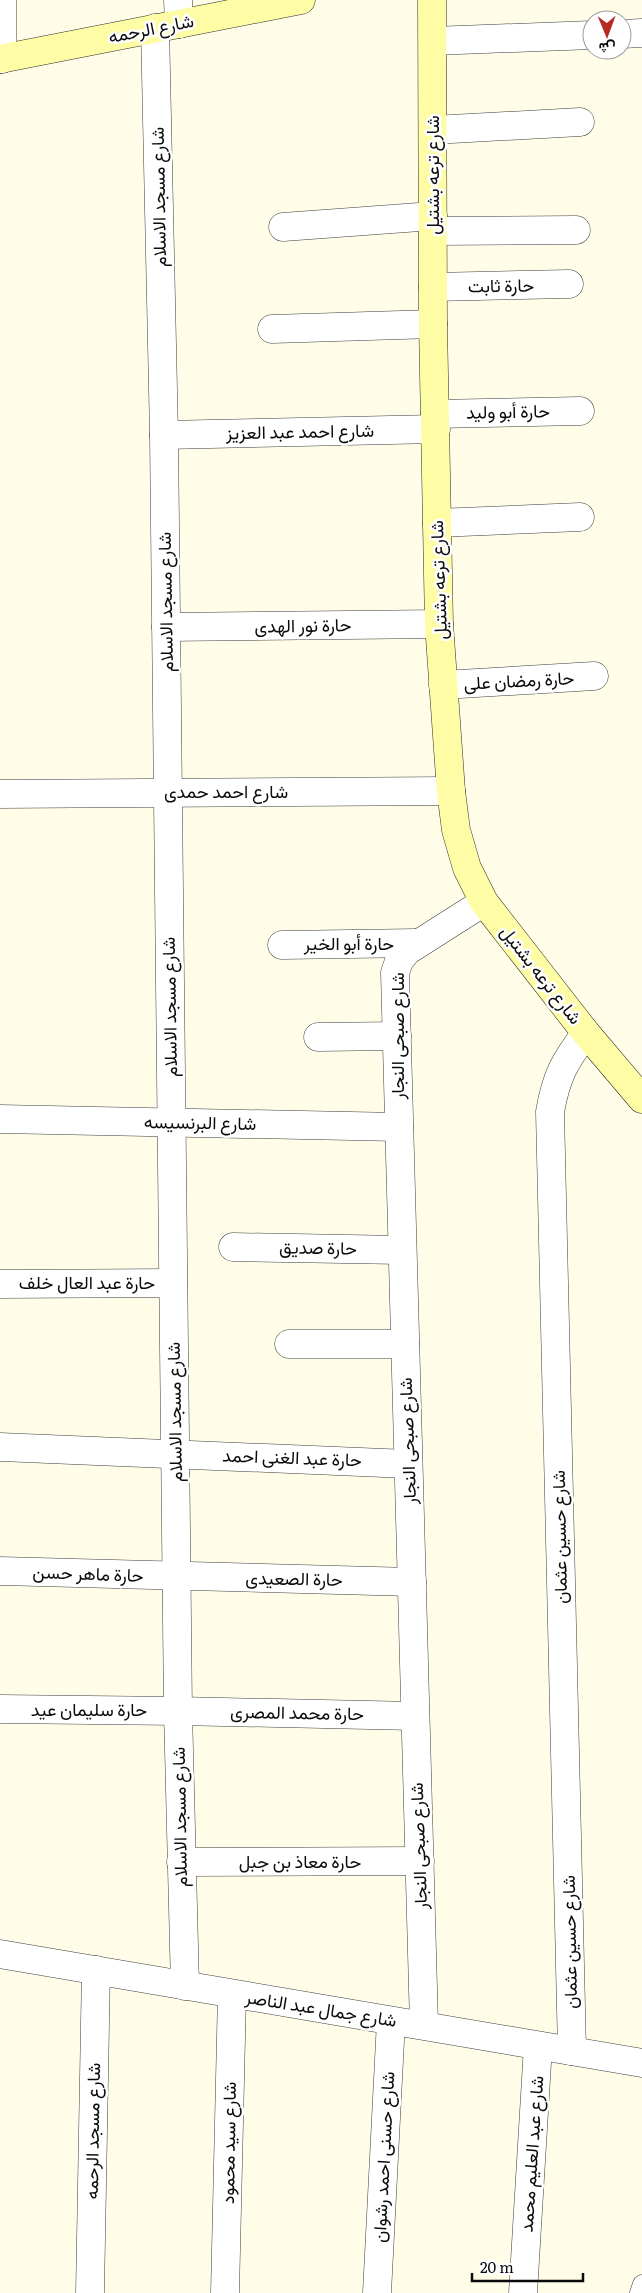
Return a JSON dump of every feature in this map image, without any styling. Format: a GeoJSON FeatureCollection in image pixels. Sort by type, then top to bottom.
{"type":"FeatureCollection","features":[{"type":"Feature","properties":{"kind":"street"},"geometry":{"type":"LineString","coordinates":[[1,59],[2,0]]}},
{"type":"Feature","properties":{"kind":"street","name":"شارع الرحمه"},"geometry":{"type":"LineString","coordinates":[[1,59],[171,17],[301,0]]}},
{"type":"Feature","properties":{"kind":"street","name":"شارع ترعه بشتيل"},"geometry":{"type":"LineString","coordinates":[[432,0],[433,324],[439,624],[451,791],[456,830],[467,868],[484,902],[586,1033],[642,1099]]}},
{"type":"Feature","properties":{"kind":"street","name":"شارع مسجد الاسلام"},"geometry":{"type":"LineString","coordinates":[[171,17],[164,435],[178,1710],[185,1986]]}},
{"type":"Feature","properties":{"kind":"street"},"geometry":{"type":"LineString","coordinates":[[433,41],[582,35]]}},
{"type":"Feature","properties":{"kind":"street"},"geometry":{"type":"LineString","coordinates":[[433,130],[580,122]]}},
{"type":"Feature","properties":{"kind":"street"},"geometry":{"type":"LineString","coordinates":[[283,227],[433,223],[576,230]]}},
{"type":"Feature","properties":{"kind":"street","name":"حارة ثابت"},"geometry":{"type":"LineString","coordinates":[[433,287],[569,284]]}},
{"type":"Feature","properties":{"kind":"street"},"geometry":{"type":"LineString","coordinates":[[272,329],[433,324]]}},
{"type":"Feature","properties":{"kind":"street","name":"حارة أبو وليد"},"geometry":{"type":"LineString","coordinates":[[436,422],[580,411]]}},
{"type":"Feature","properties":{"kind":"street","name":"شارع احمد عبد العزيز"},"geometry":{"type":"LineString","coordinates":[[164,435],[436,422]]}},
{"type":"Feature","properties":{"kind":"street"},"geometry":{"type":"LineString","coordinates":[[437,523],[580,517]]}},
{"type":"Feature","properties":{"kind":"street","name":"حارة نور الهدى"},"geometry":{"type":"LineString","coordinates":[[166,627],[439,624]]}},
{"type":"Feature","properties":{"kind":"street","name":"حارة رمضان على"},"geometry":{"type":"LineString","coordinates":[[443,685],[594,676]]}},
{"type":"Feature","properties":{"kind":"street","name":"شارع احمد حمدى"},"geometry":{"type":"LineString","coordinates":[[0,794],[451,791]]}},
{"type":"Feature","properties":{"kind":"street","name":"شارع صبحى النجار"},"geometry":{"type":"LineString","coordinates":[[424,2025],[396,1036],[396,973],[399,961],[417,944],[484,902]]}},
{"type":"Feature","properties":{"kind":"street","name":"حارة أبو الخير"},"geometry":{"type":"LineString","coordinates":[[282,945],[417,944]]}},
{"type":"Feature","properties":{"kind":"street","name":"شارع حسين عثمان"},"geometry":{"type":"LineString","coordinates":[[572,2051],[550,1112],[555,1083],[568,1056],[586,1033]]}},
{"type":"Feature","properties":{"kind":"street"},"geometry":{"type":"LineString","coordinates":[[318,1038],[396,1036]]}},
{"type":"Feature","properties":{"kind":"street","name":"شارع البرنسيسه"},"geometry":{"type":"LineString","coordinates":[[0,1119],[399,1127]]}},
{"type":"Feature","properties":{"kind":"street","name":"حارة صديق"},"geometry":{"type":"LineString","coordinates":[[233,1247],[402,1250]]}},
{"type":"Feature","properties":{"kind":"street","name":"حارة عبد العال خلف"},"geometry":{"type":"LineString","coordinates":[[0,1284],[174,1283]]}},
{"type":"Feature","properties":{"kind":"street"},"geometry":{"type":"LineString","coordinates":[[288,1344],[405,1344]]}},
{"type":"Feature","properties":{"kind":"street","name":"حارة عبد الغنى احمد"},"geometry":{"type":"LineString","coordinates":[[0,1447],[408,1464]]}},
{"type":"Feature","properties":{"kind":"street","name":"حارة ماهر حسن"},"geometry":{"type":"LineString","coordinates":[[0,1571],[177,1576]]}},
{"type":"Feature","properties":{"kind":"street","name":"حارة الصعيدى"},"geometry":{"type":"LineString","coordinates":[[177,1576],[412,1582]]}},
{"type":"Feature","properties":{"kind":"street","name":"حارة سليمان عيد"},"geometry":{"type":"LineString","coordinates":[[0,1710],[178,1710]]}},
{"type":"Feature","properties":{"kind":"street","name":"حارة محمد المصرى"},"geometry":{"type":"LineString","coordinates":[[178,1710],[415,1716]]}},
{"type":"Feature","properties":{"kind":"street","name":"حارة معاذ بن جبل"},"geometry":{"type":"LineString","coordinates":[[181,1862],[420,1861]]}},
{"type":"Feature","properties":{"kind":"street","name":"شارع جمال عبد الناصر"},"geometry":{"type":"LineString","coordinates":[[0,1954],[642,2063]]}},
{"type":"Feature","properties":{"kind":"street","name":"شارع مسجد الرحمه"},"geometry":{"type":"LineString","coordinates":[[90,2293],[96,1970]]}},
{"type":"Feature","properties":{"kind":"street","name":"شارع سيد محمود"},"geometry":{"type":"LineString","coordinates":[[225,2293],[232,1994]]}},
{"type":"Feature","properties":{"kind":"street","name":"شارع حسنى احمد رشوان"},"geometry":{"type":"LineString","coordinates":[[377,2293],[391,2021]]}},
{"type":"Feature","properties":{"kind":"street","name":"شارع عبد العليم محمد"},"geometry":{"type":"LineString","coordinates":[[523,2293],[538,2046]]}},
{"type":"Feature","properties":{"kind":"lane"},"geometry":{"type":"LineString","coordinates":[[639,2293],[642,2284]]}}]}
